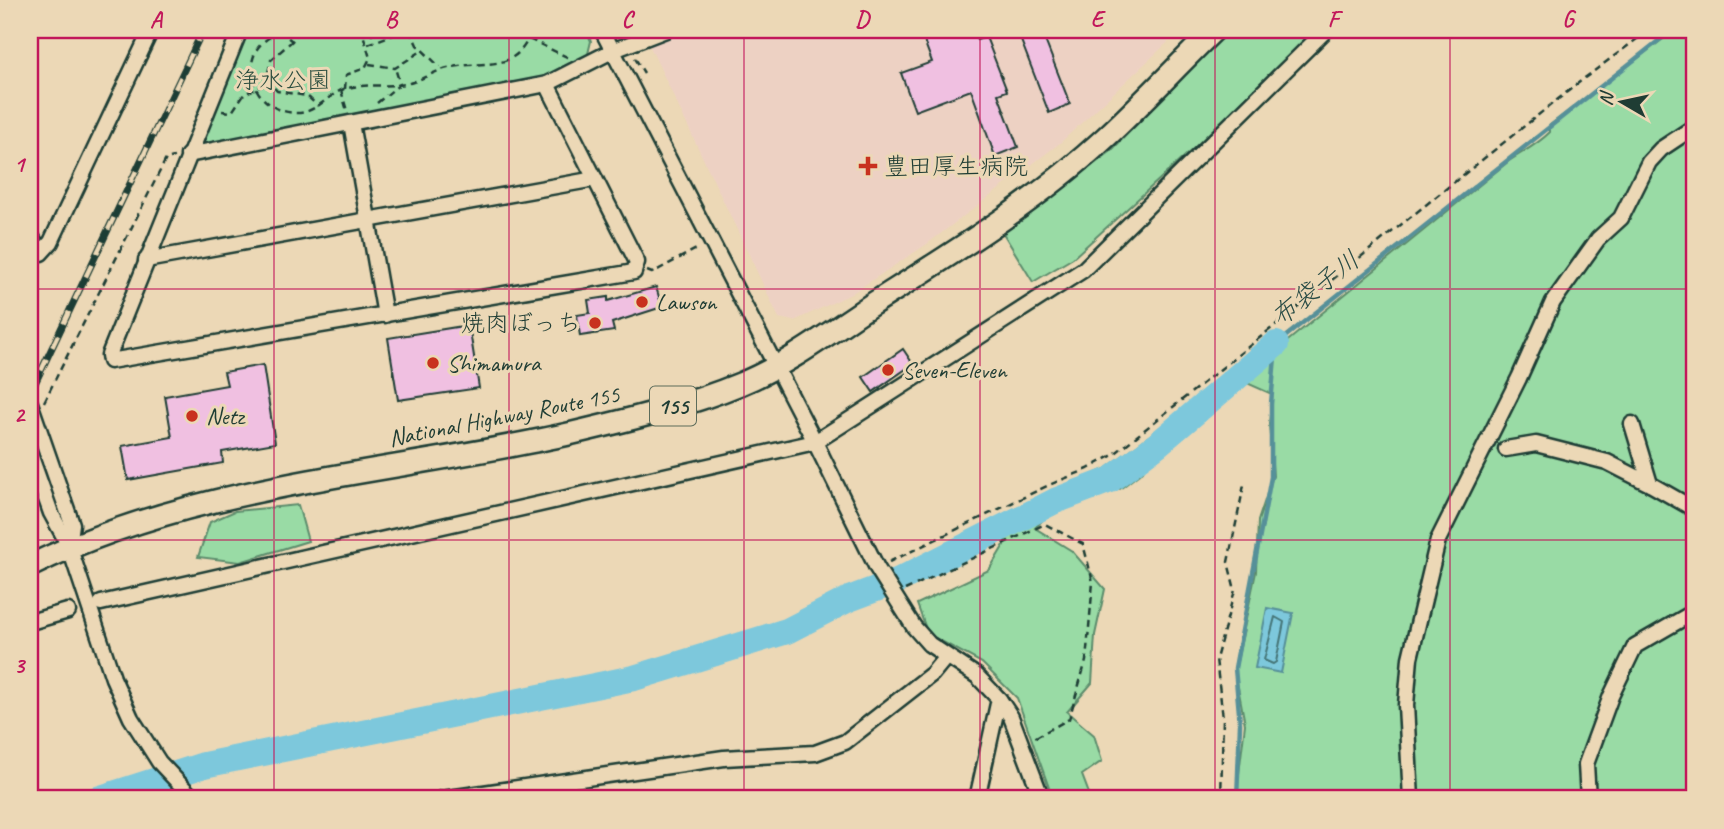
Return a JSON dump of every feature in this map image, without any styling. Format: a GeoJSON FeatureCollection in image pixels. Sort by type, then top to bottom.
{"type":"FeatureCollection","features":[{"type":"Feature","properties":{"kind":"highway","name":"National Highway Route 155"},"geometry":{"type":"LineString","coordinates":[[30,566],[69,546],[227,497],[573,433],[691,401],[775,368],[939,261],[1047,186],[1104,139],[1214,30]]}},
{"type":"Feature","properties":{"kind":"street"},"geometry":{"type":"LineString","coordinates":[[35,256],[58,228],[151,30]]}},
{"type":"Feature","properties":{"kind":"street"},"geometry":{"type":"LineString","coordinates":[[240,30],[146,260],[109,355],[110,362],[631,273],[637,269],[637,262],[547,84]]}},
{"type":"Feature","properties":{"kind":"street"},"geometry":{"type":"LineString","coordinates":[[188,155],[547,84],[614,50],[666,30]]}},
{"type":"Feature","properties":{"kind":"street"},"geometry":{"type":"LineString","coordinates":[[101,603],[815,442],[1083,270],[1326,30]]}},
{"type":"Feature","properties":{"kind":"street"},"geometry":{"type":"LineString","coordinates":[[603,32],[893,596],[914,627],[946,657],[977,677],[999,699],[1011,717],[1042,799]]}},
{"type":"Feature","properties":{"kind":"street"},"geometry":{"type":"LineString","coordinates":[[351,123],[385,315]]}},
{"type":"Feature","properties":{"kind":"street"},"geometry":{"type":"LineString","coordinates":[[1410,799],[1406,717],[1410,658],[1438,540],[1519,378],[1553,302],[1598,239],[1621,218],[1649,162],[1661,149],[1694,127]]}},
{"type":"Feature","properties":{"kind":"street"},"geometry":{"type":"LineString","coordinates":[[146,260],[594,178]]}},
{"type":"Feature","properties":{"kind":"street"},"geometry":{"type":"LineString","coordinates":[[30,234],[35,256]]}},
{"type":"Feature","properties":{"kind":"street"},"geometry":{"type":"LineString","coordinates":[[37,403],[72,524],[69,546]]}},
{"type":"Feature","properties":{"kind":"street"},"geometry":{"type":"LineString","coordinates":[[1632,424],[1650,484]]}},
{"type":"Feature","properties":{"kind":"street"},"geometry":{"type":"LineString","coordinates":[[1506,449],[1536,444],[1607,462],[1694,509]]}},
{"type":"Feature","properties":{"kind":"street"},"geometry":{"type":"LineString","coordinates":[[30,456],[51,513],[69,546],[113,678],[131,718],[159,762],[191,797]]}},
{"type":"Feature","properties":{"kind":"street"},"geometry":{"type":"LineString","coordinates":[[30,622],[68,611]]}},
{"type":"Feature","properties":{"kind":"street"},"geometry":{"type":"LineString","coordinates":[[1588,799],[1586,764],[1611,696],[1635,646],[1694,612]]}},
{"type":"Feature","properties":{"kind":"street"},"geometry":{"type":"LineString","coordinates":[[442,799],[724,758],[815,753],[845,742],[932,674],[946,657]]}},
{"type":"Feature","properties":{"kind":"street"},"geometry":{"type":"LineString","coordinates":[[977,799],[999,699]]}},
{"type":"Feature","properties":{"kind":"path"},"geometry":{"type":"LineString","coordinates":[[292,41],[280,30],[257,48],[251,65],[254,88],[264,102],[280,111],[300,113],[318,106],[343,90],[364,85],[400,84],[460,65],[494,66],[514,55],[529,40],[533,30]]}},
{"type":"Feature","properties":{"kind":"path"},"geometry":{"type":"LineString","coordinates":[[300,30],[271,60],[268,72],[270,83],[277,91],[307,96],[318,106]]}},
{"type":"Feature","properties":{"kind":"path"},"geometry":{"type":"LineString","coordinates":[[350,30],[363,34],[386,30]]}},
{"type":"Feature","properties":{"kind":"path"},"geometry":{"type":"LineString","coordinates":[[368,44],[408,30],[441,69]]}},
{"type":"Feature","properties":{"kind":"path"},"geometry":{"type":"LineString","coordinates":[[568,30],[603,32]]}},
{"type":"Feature","properties":{"kind":"path"},"geometry":{"type":"LineString","coordinates":[[877,568],[1088,469],[1113,454],[1582,80],[1649,30]]}},
{"type":"Feature","properties":{"kind":"path"},"geometry":{"type":"LineString","coordinates":[[363,34],[368,44],[369,64]]}},
{"type":"Feature","properties":{"kind":"path"},"geometry":{"type":"LineString","coordinates":[[529,40],[585,65]]}},
{"type":"Feature","properties":{"kind":"path"},"geometry":{"type":"LineString","coordinates":[[351,123],[343,90],[346,75],[369,64],[396,68],[423,50]]}},
{"type":"Feature","properties":{"kind":"path"},"geometry":{"type":"LineString","coordinates":[[396,68],[400,84]]}},
{"type":"Feature","properties":{"kind":"path"},"geometry":{"type":"LineString","coordinates":[[209,106],[232,112],[244,94],[270,83]]}},
{"type":"Feature","properties":{"kind":"path"},"geometry":{"type":"LineString","coordinates":[[374,105],[400,84]]}},
{"type":"Feature","properties":{"kind":"path"},"geometry":{"type":"LineString","coordinates":[[37,403],[166,159],[188,155]]}},
{"type":"Feature","properties":{"kind":"path"},"geometry":{"type":"LineString","coordinates":[[637,269],[652,273],[709,242]]}},
{"type":"Feature","properties":{"kind":"path"},"geometry":{"type":"LineString","coordinates":[[1221,799],[1223,718],[1216,659],[1235,590],[1228,562],[1244,485]]}},
{"type":"Feature","properties":{"kind":"path"},"geometry":{"type":"LineString","coordinates":[[893,596],[1045,524],[1083,544],[1093,582],[1086,661],[1069,719],[1021,745]]}},
{"type":"Feature","properties":{"kind":"shaded area","name":"豊田厚生病院"},"geometry":{"type":"Polygon","coordinates":[[[642,30],[1181,30],[1060,143],[927,244],[851,294],[794,321],[779,318],[642,30]]]}},
{"type":"Feature","properties":{"kind":"green space","name":"浄水公園"},"geometry":{"type":"Polygon","coordinates":[[[249,30],[586,30],[591,41],[587,58],[542,82],[198,148],[249,30]]]}},
{"type":"Feature","properties":{"kind":"green space"},"geometry":{"type":"Polygon","coordinates":[[[1228,30],[1315,30],[1195,147],[1073,258],[1033,282],[1003,233],[1110,152],[1228,30]]]}},
{"type":"Feature","properties":{"kind":"green space"},"geometry":{"type":"Polygon","coordinates":[[[1675,30],[1694,30],[1694,799],[1236,799],[1245,724],[1235,671],[1256,572],[1258,521],[1273,476],[1269,424],[1272,394],[1245,382],[1212,396],[1155,442],[1143,471],[1120,489],[1097,481],[1067,495],[1035,528],[1072,551],[1105,589],[1095,635],[1092,683],[1067,712],[1094,735],[1102,761],[1082,775],[1091,799],[1053,799],[1017,698],[982,663],[928,634],[917,604],[989,570],[1004,545],[1010,522],[1025,504],[1105,469],[1246,363],[1284,344],[1509,161],[1540,141],[1550,132],[1550,125],[1675,30]]]}},
{"type":"Feature","properties":{"kind":"green space"},"geometry":{"type":"Polygon","coordinates":[[[298,505],[308,541],[240,562],[198,557],[210,522],[235,511],[298,505]]]}},
{"type":"Feature","properties":{"kind":"green space"},"geometry":{"type":"Polygon","coordinates":[[[168,783],[184,799],[121,799],[168,783]]]}},
{"type":"Feature","properties":{"kind":"water"},"geometry":{"type":"Polygon","coordinates":[[[1267,608],[1293,613],[1281,673],[1255,668],[1267,608]]]}},
{"type":"Feature","properties":{"kind":"building"},"geometry":{"type":"Polygon","coordinates":[[[920,30],[973,30],[977,40],[986,37],[1007,91],[998,94],[1018,147],[995,156],[971,90],[915,111],[901,73],[932,62],[920,30]]]}},
{"type":"Feature","properties":{"kind":"building"},"geometry":{"type":"Polygon","coordinates":[[[1017,30],[1041,30],[1070,104],[1049,113],[1017,30]]]}},
{"type":"Feature","properties":{"kind":"building"},"geometry":{"type":"Polygon","coordinates":[[[656,287],[662,307],[612,323],[614,331],[580,336],[577,315],[590,313],[588,300],[608,297],[608,301],[656,287]]]}},
{"type":"Feature","properties":{"kind":"building","name":"Shimamura"},"geometry":{"type":"Polygon","coordinates":[[[469,325],[479,388],[398,400],[388,338],[469,325]]]}},
{"type":"Feature","properties":{"kind":"building","name":"Seven-Eleven"},"geometry":{"type":"Polygon","coordinates":[[[903,349],[913,364],[873,392],[863,377],[903,349]]]}},
{"type":"Feature","properties":{"kind":"building"},"geometry":{"type":"Polygon","coordinates":[[[263,365],[275,443],[222,452],[223,463],[128,480],[122,446],[172,437],[165,396],[227,385],[224,372],[263,365]]]}},
{"type":"Feature","properties":{"kind":"waterway","name":"布袋子川"},"geometry":{"type":"LineString","coordinates":[[1237,799],[1240,724],[1235,668],[1271,477],[1271,404],[1276,344],[1672,30]]}},
{"type":"Feature","properties":{"kind":"waterway"},"geometry":{"type":"LineString","coordinates":[[98,799],[204,765],[634,678],[787,631],[849,599],[897,581],[1055,501],[1110,480],[1158,444],[1276,344]]}},
{"type":"Feature","properties":{"kind":"railway"},"geometry":{"type":"LineString","coordinates":[[30,394],[203,30]]}},
{"type":"Feature","properties":{"kind":"place","name":"豊田厚生病院"},"geometry":{"type":"Point","coordinates":[868,166]}},
{"type":"Feature","properties":{"kind":"place","name":"Lawson"},"geometry":{"type":"Point","coordinates":[642,302]}},
{"type":"Feature","properties":{"kind":"place","name":"焼肉ぼっち"},"geometry":{"type":"Point","coordinates":[595,323]}},
{"type":"Feature","properties":{"kind":"place","name":"Shimamura"},"geometry":{"type":"Point","coordinates":[433,363]}},
{"type":"Feature","properties":{"kind":"place","name":"Seven-Eleven"},"geometry":{"type":"Point","coordinates":[888,370]}},
{"type":"Feature","properties":{"kind":"place","name":"Netz"},"geometry":{"type":"Point","coordinates":[192,416]}}]}
